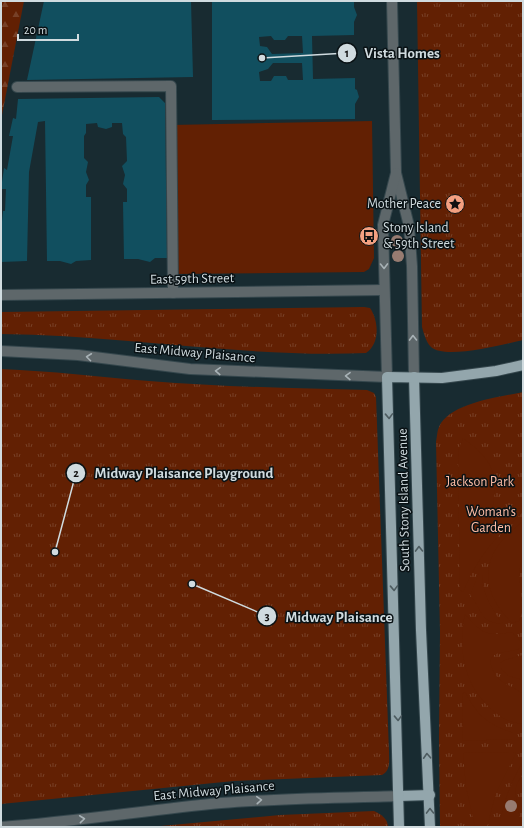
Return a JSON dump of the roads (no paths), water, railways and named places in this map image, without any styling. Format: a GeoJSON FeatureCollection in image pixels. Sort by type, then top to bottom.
{"type":"FeatureCollection","features":[{"type":"Feature","properties":{"kind":"main road"},"geometry":{"type":"LineString","coordinates":[[387,377],[442,378],[465,376],[523,365]]}},
{"type":"Feature","properties":{"kind":"main road","name":"South Stony Island Avenue"},"geometry":{"type":"LineString","coordinates":[[387,377],[399,827]]}},
{"type":"Feature","properties":{"kind":"main road","name":"South Stony Island Avenue"},"geometry":{"type":"LineString","coordinates":[[414,378],[421,630],[430,795],[430,827]]}},
{"type":"Feature","properties":{"kind":"main road","name":"East Midway Plaisance"},"geometry":{"type":"LineString","coordinates":[[399,796],[430,795]]}},
{"type":"Feature","properties":{"kind":"street","name":"South Stony Island Avenue"},"geometry":{"type":"LineString","coordinates":[[392,1],[396,173],[410,226],[414,378]]}},
{"type":"Feature","properties":{"kind":"street"},"geometry":{"type":"LineString","coordinates":[[17,87],[171,86],[173,293]]}},
{"type":"Feature","properties":{"kind":"street","name":"South Stony Island Avenue"},"geometry":{"type":"LineString","coordinates":[[387,377],[383,225],[396,173]]}},
{"type":"Feature","properties":{"kind":"street","name":"East 59th Street"},"geometry":{"type":"LineString","coordinates":[[1,295],[384,290]]}},
{"type":"Feature","properties":{"kind":"street","name":"East Midway Plaisance"},"geometry":{"type":"LineString","coordinates":[[1,351],[78,356],[190,370],[387,377]]}},
{"type":"Feature","properties":{"kind":"street","name":"East Midway Plaisance"},"geometry":{"type":"LineString","coordinates":[[1,826],[276,799],[399,796]]}},
{"type":"Feature","properties":{"kind":"place","name":"Vista Homes"},"geometry":{"type":"Point","coordinates":[262,58]}},
{"type":"Feature","properties":{"kind":"place","name":"Mother Peace"},"geometry":{"type":"Point","coordinates":[455,204]}},
{"type":"Feature","properties":{"kind":"place","name":"Stony Island & 59th Street"},"geometry":{"type":"Point","coordinates":[369,236]}},
{"type":"Feature","properties":{"kind":"place","name":"Midway Plaisance Playground"},"geometry":{"type":"Point","coordinates":[55,552]}},
{"type":"Feature","properties":{"kind":"place","name":"Midway Plaisance"},"geometry":{"type":"Point","coordinates":[192,584]}},
{"type":"Feature","properties":{"kind":"park label","name":"Jackson Park"},"geometry":{"type":"Point","coordinates":[480,482]}},
{"type":"Feature","properties":{"kind":"park label","name":"Woman's Garden"},"geometry":{"type":"Point","coordinates":[491,520]}}]}
